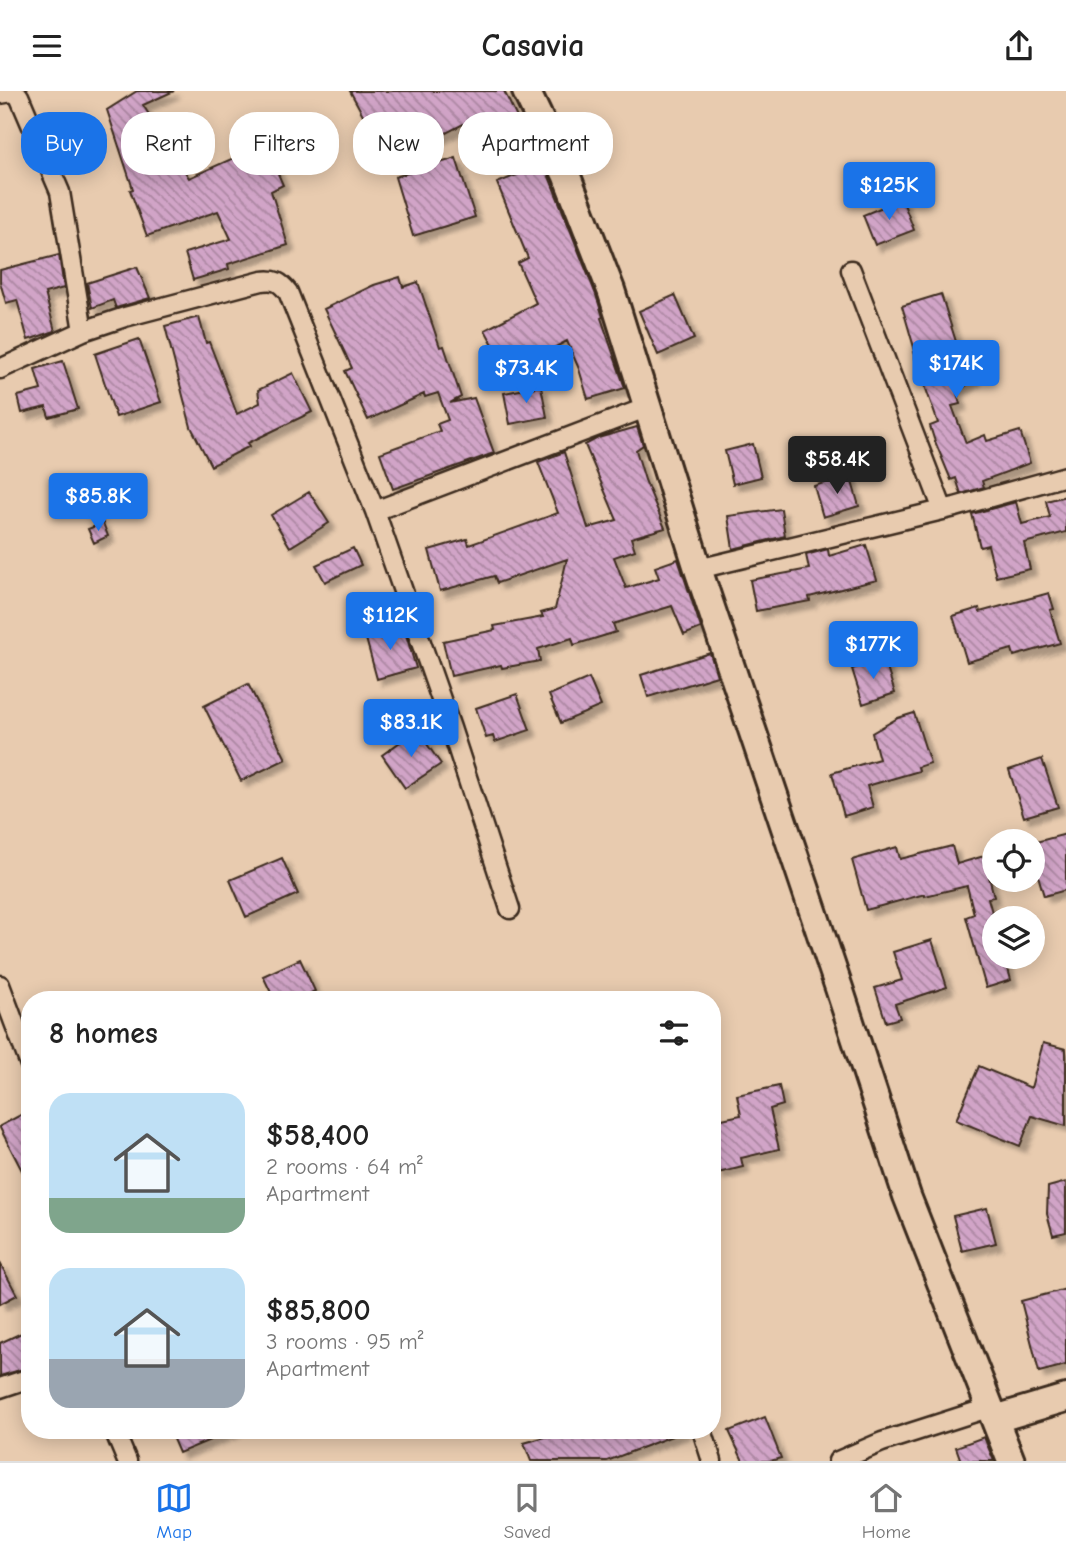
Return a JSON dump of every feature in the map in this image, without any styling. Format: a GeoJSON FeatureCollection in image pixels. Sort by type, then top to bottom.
{"type":"FeatureCollection","features":[{"type":"Feature","properties":{"kind":"street"},"geometry":{"type":"LineString","coordinates":[[526,91],[571,187],[611,290],[698,569],[907,1196],[1011,1461]]}},
{"type":"Feature","properties":{"kind":"street"},"geometry":{"type":"LineString","coordinates":[[0,94],[12,92],[19,96],[60,192],[83,331]]}},
{"type":"Feature","properties":{"kind":"street"},"geometry":{"type":"LineString","coordinates":[[851,270],[943,510]]}},
{"type":"Feature","properties":{"kind":"street"},"geometry":{"type":"LineString","coordinates":[[0,369],[83,331],[125,317],[262,281],[273,279],[281,283],[288,292],[375,511],[451,728],[510,909]]}},
{"type":"Feature","properties":{"kind":"street"},"geometry":{"type":"LineString","coordinates":[[375,511],[648,407]]}},
{"type":"Feature","properties":{"kind":"street"},"geometry":{"type":"LineString","coordinates":[[698,569],[943,510],[1066,475]]}},
{"type":"Feature","properties":{"kind":"street"},"geometry":{"type":"LineString","coordinates":[[0,985],[21,1041]]}},
{"type":"Feature","properties":{"kind":"street"},"geometry":{"type":"LineString","coordinates":[[0,1388],[21,1381]]}},
{"type":"Feature","properties":{"kind":"street"},"geometry":{"type":"LineString","coordinates":[[838,1461],[882,1442],[993,1413],[1066,1398]]}},
{"type":"Feature","properties":{"kind":"street"},"geometry":{"type":"LineString","coordinates":[[118,1439],[127,1461]]}},
{"type":"Feature","properties":{"kind":"street"},"geometry":{"type":"LineString","coordinates":[[705,1439],[712,1461]]}},
{"type":"Feature","properties":{"kind":"building"},"geometry":{"type":"Polygon","coordinates":[[[137,91],[174,91],[143,105],[147,112],[121,112],[121,153],[107,110],[137,91]]]}},
{"type":"Feature","properties":{"kind":"building"},"geometry":{"type":"Polygon","coordinates":[[[350,91],[504,91],[514,112],[458,112],[458,127],[444,134],[444,112],[361,112],[350,91]]]}},
{"type":"Feature","properties":{"kind":"building"},"geometry":{"type":"Polygon","coordinates":[[[456,158],[458,175],[461,175],[475,217],[413,236],[395,177],[444,175],[444,162],[456,158]]]}},
{"type":"Feature","properties":{"kind":"building"},"geometry":{"type":"Polygon","coordinates":[[[229,160],[229,175],[279,175],[283,185],[271,191],[288,245],[228,264],[229,269],[193,280],[185,253],[231,239],[218,211],[147,236],[130,190],[133,189],[128,175],[187,175],[189,178],[196,175],[215,175],[215,166],[229,160]]]}},
{"type":"Feature","properties":{"kind":"building"},"geometry":{"type":"Polygon","coordinates":[[[517,175],[548,175],[596,295],[625,388],[588,399],[567,341],[508,372],[485,330],[536,303],[518,263],[528,258],[497,183],[517,175]]]}},
{"type":"Feature","properties":{"kind":"building"},"geometry":{"type":"Polygon","coordinates":[[[902,199],[914,230],[875,245],[863,215],[902,199]]]}},
{"type":"Feature","properties":{"kind":"building"},"geometry":{"type":"Polygon","coordinates":[[[59,255],[64,288],[45,293],[55,331],[28,340],[17,300],[6,303],[0,282],[0,270],[59,255]]]}},
{"type":"Feature","properties":{"kind":"building"},"geometry":{"type":"Polygon","coordinates":[[[137,267],[150,298],[116,308],[113,300],[92,308],[87,283],[137,267]]]}},
{"type":"Feature","properties":{"kind":"building"},"geometry":{"type":"Polygon","coordinates":[[[400,277],[403,287],[418,282],[440,347],[444,346],[461,397],[450,403],[474,398],[494,453],[393,489],[380,453],[440,431],[437,424],[448,420],[438,393],[425,397],[424,394],[368,420],[345,371],[352,368],[324,309],[374,285],[400,277]]]}},
{"type":"Feature","properties":{"kind":"building"},"geometry":{"type":"Polygon","coordinates":[[[941,294],[958,348],[964,346],[975,378],[964,387],[956,389],[960,404],[952,406],[966,443],[985,435],[987,441],[1020,431],[1030,463],[982,481],[984,487],[961,494],[956,478],[951,480],[934,439],[930,426],[938,423],[913,352],[915,351],[902,306],[941,294]]]}},
{"type":"Feature","properties":{"kind":"building"},"geometry":{"type":"Polygon","coordinates":[[[675,295],[694,339],[658,355],[639,311],[675,295]]]}},
{"type":"Feature","properties":{"kind":"building"},"geometry":{"type":"Polygon","coordinates":[[[199,317],[206,343],[209,342],[237,414],[260,403],[258,390],[293,373],[312,412],[248,443],[250,446],[211,466],[191,427],[165,326],[199,317]]]}},
{"type":"Feature","properties":{"kind":"building"},"geometry":{"type":"Polygon","coordinates":[[[139,339],[161,402],[116,417],[95,354],[139,339]]]}},
{"type":"Feature","properties":{"kind":"building"},"geometry":{"type":"Polygon","coordinates":[[[63,361],[78,409],[49,417],[46,407],[22,413],[18,396],[41,390],[35,369],[63,361]]]}},
{"type":"Feature","properties":{"kind":"building"},"geometry":{"type":"Polygon","coordinates":[[[541,386],[547,417],[510,424],[504,393],[541,386]]]}},
{"type":"Feature","properties":{"kind":"building"},"geometry":{"type":"Polygon","coordinates":[[[637,427],[643,445],[636,450],[665,528],[631,538],[635,550],[614,557],[626,588],[659,578],[655,567],[678,559],[701,628],[684,635],[672,606],[613,624],[616,632],[574,645],[572,638],[538,649],[540,661],[502,668],[501,665],[451,676],[443,641],[495,630],[494,626],[543,617],[541,613],[555,609],[567,559],[497,583],[494,576],[440,591],[429,550],[467,539],[469,545],[558,513],[538,462],[564,452],[588,528],[617,520],[585,445],[598,438],[637,427]]]}},
{"type":"Feature","properties":{"kind":"building"},"geometry":{"type":"Polygon","coordinates":[[[753,444],[761,477],[733,484],[725,451],[753,444]]]}},
{"type":"Feature","properties":{"kind":"building"},"geometry":{"type":"Polygon","coordinates":[[[850,475],[859,506],[823,517],[814,486],[850,475]]]}},
{"type":"Feature","properties":{"kind":"building"},"geometry":{"type":"Polygon","coordinates":[[[309,492],[329,523],[290,547],[271,515],[309,492]]]}},
{"type":"Feature","properties":{"kind":"building"},"geometry":{"type":"Polygon","coordinates":[[[1066,496],[1066,532],[1024,543],[1030,569],[996,577],[988,545],[980,547],[972,514],[1016,502],[1022,524],[1050,517],[1046,501],[1066,496]]]}},
{"type":"Feature","properties":{"kind":"building"},"geometry":{"type":"Polygon","coordinates":[[[781,509],[785,536],[733,549],[728,516],[781,509]]]}},
{"type":"Feature","properties":{"kind":"building"},"geometry":{"type":"Polygon","coordinates":[[[103,523],[108,536],[94,543],[88,529],[103,523]]]}},
{"type":"Feature","properties":{"kind":"building"},"geometry":{"type":"Polygon","coordinates":[[[866,545],[877,580],[809,597],[810,601],[756,611],[750,580],[809,569],[806,555],[828,549],[829,556],[866,545]]]}},
{"type":"Feature","properties":{"kind":"building"},"geometry":{"type":"Polygon","coordinates":[[[353,548],[361,565],[325,582],[316,565],[353,548]]]}},
{"type":"Feature","properties":{"kind":"building"},"geometry":{"type":"Polygon","coordinates":[[[1049,593],[1054,609],[1050,610],[1060,643],[1014,656],[1012,649],[967,662],[953,616],[979,608],[980,612],[1049,593]]]}},
{"type":"Feature","properties":{"kind":"building"},"geometry":{"type":"Polygon","coordinates":[[[403,625],[416,668],[377,679],[365,635],[403,625]]]}},
{"type":"Feature","properties":{"kind":"building"},"geometry":{"type":"Polygon","coordinates":[[[710,653],[717,676],[648,697],[641,675],[710,653]]]}},
{"type":"Feature","properties":{"kind":"building"},"geometry":{"type":"Polygon","coordinates":[[[884,659],[895,693],[863,704],[852,669],[884,659]]]}},
{"type":"Feature","properties":{"kind":"building"},"geometry":{"type":"Polygon","coordinates":[[[589,678],[601,706],[561,723],[549,695],[589,678]]]}},
{"type":"Feature","properties":{"kind":"building"},"geometry":{"type":"Polygon","coordinates":[[[248,684],[286,759],[241,781],[204,706],[248,684]]]}},
{"type":"Feature","properties":{"kind":"building"},"geometry":{"type":"Polygon","coordinates":[[[517,694],[530,730],[495,742],[493,736],[486,738],[476,708],[517,694]]]}},
{"type":"Feature","properties":{"kind":"building"},"geometry":{"type":"Polygon","coordinates":[[[914,713],[930,763],[918,767],[919,771],[867,786],[873,807],[844,816],[832,773],[879,759],[872,733],[898,718],[914,713]]]}},
{"type":"Feature","properties":{"kind":"building"},"geometry":{"type":"Polygon","coordinates":[[[417,730],[441,764],[405,788],[382,755],[417,730]]]}},
{"type":"Feature","properties":{"kind":"building"},"geometry":{"type":"Polygon","coordinates":[[[1042,759],[1058,807],[1024,817],[1009,770],[1042,759]]]}},
{"type":"Feature","properties":{"kind":"building"},"geometry":{"type":"Polygon","coordinates":[[[1066,834],[1066,890],[1044,896],[1043,892],[1045,892],[1045,840],[1066,834]]]}},
{"type":"Feature","properties":{"kind":"building"},"geometry":{"type":"Polygon","coordinates":[[[952,846],[957,864],[982,857],[982,892],[993,892],[994,897],[988,898],[990,906],[982,906],[982,969],[1008,969],[1011,980],[986,988],[966,917],[974,914],[967,886],[866,910],[852,860],[897,847],[900,859],[952,846]]]}},
{"type":"Feature","properties":{"kind":"building"},"geometry":{"type":"Polygon","coordinates":[[[282,858],[298,894],[246,917],[230,880],[282,858]]]}},
{"type":"Feature","properties":{"kind":"building"},"geometry":{"type":"Polygon","coordinates":[[[932,940],[947,987],[895,1004],[900,1018],[886,1022],[875,988],[902,980],[893,952],[932,940]]]}},
{"type":"Feature","properties":{"kind":"building"},"geometry":{"type":"Polygon","coordinates":[[[300,959],[315,991],[270,991],[263,976],[300,959]]]}},
{"type":"Feature","properties":{"kind":"building"},"geometry":{"type":"Polygon","coordinates":[[[1043,1043],[1066,1049],[1066,1126],[1032,1116],[1020,1146],[956,1120],[979,1066],[1031,1088],[1043,1043]]]}},
{"type":"Feature","properties":{"kind":"building"},"geometry":{"type":"Polygon","coordinates":[[[779,1086],[783,1105],[770,1109],[779,1149],[741,1158],[743,1167],[721,1172],[721,1119],[741,1115],[737,1095],[779,1086]]]}},
{"type":"Feature","properties":{"kind":"building"},"geometry":{"type":"Polygon","coordinates":[[[21,1115],[21,1169],[0,1128],[21,1115]]]}},
{"type":"Feature","properties":{"kind":"building"},"geometry":{"type":"Polygon","coordinates":[[[1066,1182],[1066,1232],[1053,1235],[1047,1214],[1048,1187],[1066,1182]]]}},
{"type":"Feature","properties":{"kind":"building"},"geometry":{"type":"Polygon","coordinates":[[[987,1208],[996,1243],[962,1251],[953,1216],[987,1208]]]}},
{"type":"Feature","properties":{"kind":"building"},"geometry":{"type":"Polygon","coordinates":[[[0,1263],[17,1295],[0,1304],[0,1263]]]}},
{"type":"Feature","properties":{"kind":"building"},"geometry":{"type":"Polygon","coordinates":[[[1066,1289],[1066,1365],[1039,1372],[1021,1301],[1066,1289]]]}},
{"type":"Feature","properties":{"kind":"building"},"geometry":{"type":"Polygon","coordinates":[[[21,1333],[21,1370],[0,1376],[0,1343],[21,1333]]]}},
{"type":"Feature","properties":{"kind":"building"},"geometry":{"type":"Polygon","coordinates":[[[765,1417],[781,1458],[770,1461],[743,1461],[729,1431],[765,1417]]]}},
{"type":"Feature","properties":{"kind":"building"},"geometry":{"type":"Polygon","coordinates":[[[984,1437],[994,1461],[961,1461],[956,1447],[984,1437]]]}},
{"type":"Feature","properties":{"kind":"building"},"geometry":{"type":"Polygon","coordinates":[[[173,1439],[212,1439],[179,1453],[173,1439]]]}},
{"type":"Feature","properties":{"kind":"building"},"geometry":{"type":"Polygon","coordinates":[[[538,1439],[664,1439],[607,1461],[531,1461],[524,1443],[538,1439]]]}}]}
